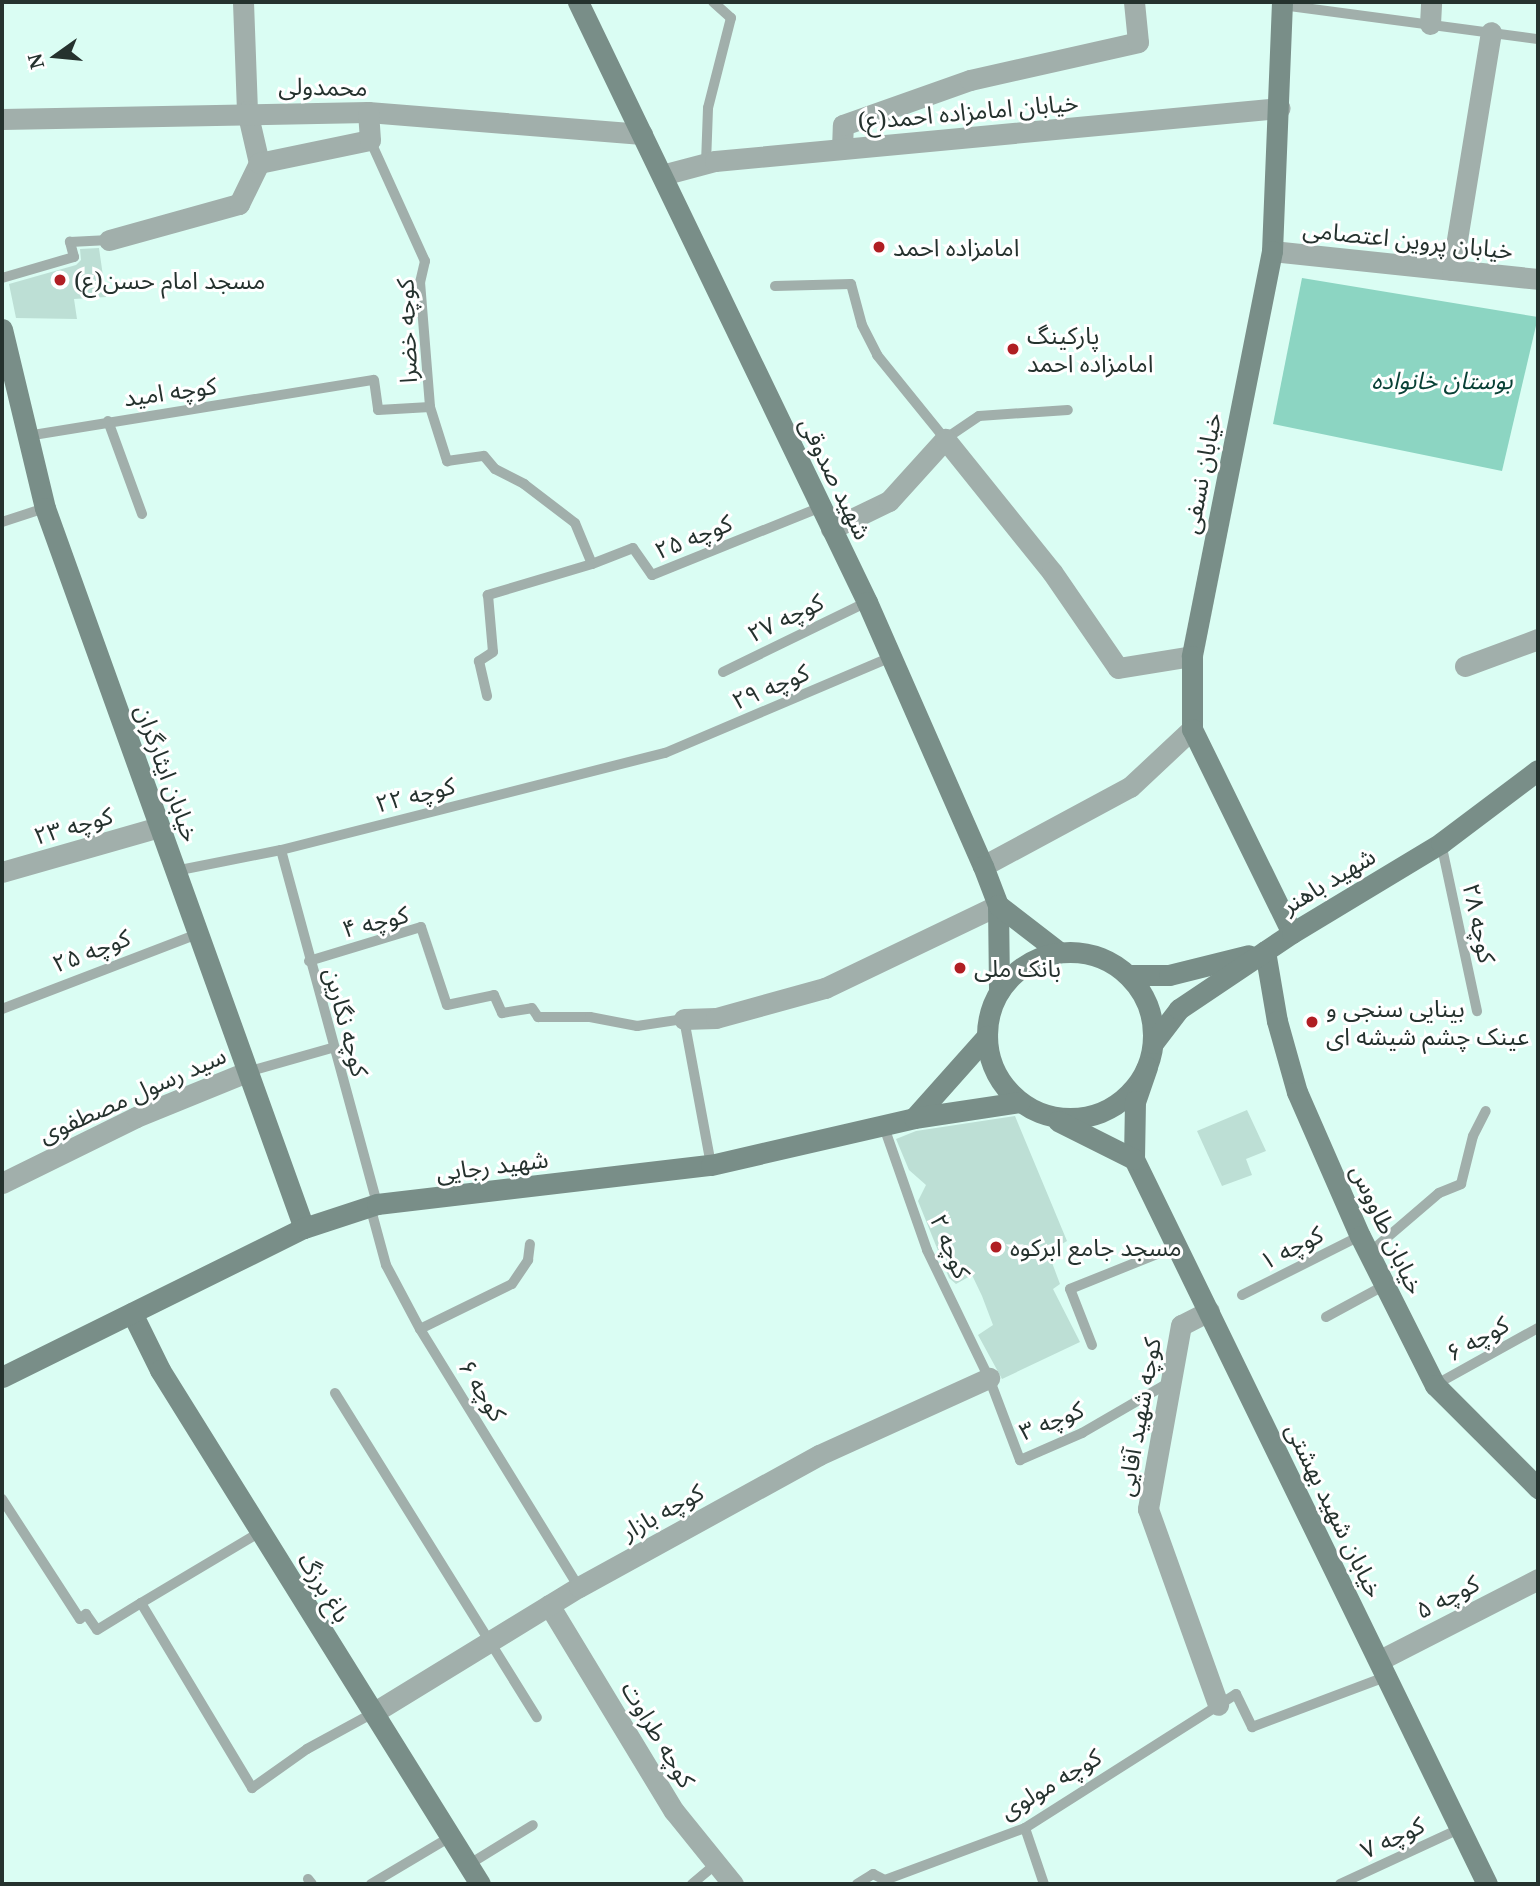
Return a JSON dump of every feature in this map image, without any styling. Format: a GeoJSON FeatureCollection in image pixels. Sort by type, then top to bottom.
{"type":"FeatureCollection","features":[{"type":"Feature","properties":{"kind":"street"},"geometry":{"type":"LineString","coordinates":[[109,240],[239,204],[259,163],[247,111],[243,2]]}},
{"type":"Feature","properties":{"kind":"street","name":"شهید صدوقی"},"geometry":{"type":"LineString","coordinates":[[578,2],[867,602],[983,866],[998,905],[999,992]]}},
{"type":"Feature","properties":{"kind":"street"},"geometry":{"type":"LineString","coordinates":[[842,149],[843,125],[970,80],[1138,42],[1134,2]]}},
{"type":"Feature","properties":{"kind":"street"},"geometry":{"type":"LineString","coordinates":[[1430,24],[1431,2]]}},
{"type":"Feature","properties":{"kind":"street","name":"خیابان نسفی"},"geometry":{"type":"LineString","coordinates":[[1282,3],[1280,108],[1272,251],[1192,656],[1192,729],[1292,933]]}},
{"type":"Feature","properties":{"kind":"street"},"geometry":{"type":"LineString","coordinates":[[1452,270],[1491,32]]}},
{"type":"Feature","properties":{"kind":"street","name":"خیابان امامزاده احمد(ع)"},"geometry":{"type":"LineString","coordinates":[[662,175],[706,163],[1280,108]]}},
{"type":"Feature","properties":{"kind":"street","name":"محمدولی"},"geometry":{"type":"LineString","coordinates":[[2,119],[247,111],[368,112],[642,134]]}},
{"type":"Feature","properties":{"kind":"street"},"geometry":{"type":"LineString","coordinates":[[259,163],[370,140],[368,112]]}},
{"type":"Feature","properties":{"kind":"street","name":"خیابان پروین اعتصامی"},"geometry":{"type":"LineString","coordinates":[[1272,251],[1538,279]]}},
{"type":"Feature","properties":{"kind":"street","name":"خیابان ایثارگران"},"geometry":{"type":"LineString","coordinates":[[2,329],[45,508],[304,1228]]}},
{"type":"Feature","properties":{"kind":"street"},"geometry":{"type":"LineString","coordinates":[[831,529],[889,501],[945,439],[1052,572],[1118,668],[1192,656]]}},
{"type":"Feature","properties":{"kind":"street"},"geometry":{"type":"LineString","coordinates":[[1465,666],[1538,639]]}},
{"type":"Feature","properties":{"kind":"street"},"geometry":{"type":"LineString","coordinates":[[983,866],[1130,787],[1192,729]]}},
{"type":"Feature","properties":{"kind":"street","name":"شهید باهنر"},"geometry":{"type":"LineString","coordinates":[[1153,1043],[1179,1009],[1292,933],[1441,843],[1538,770]]}},
{"type":"Feature","properties":{"kind":"street","name":"کوچه ۲۳"},"geometry":{"type":"LineString","coordinates":[[2,872],[159,827]]}},
{"type":"Feature","properties":{"kind":"street"},"geometry":{"type":"LineString","coordinates":[[684,1019],[716,1018],[825,988],[998,905],[1059,952],[1096,957],[1128,975],[1148,1007],[1153,1043],[1136,1101],[1134,1159],[1020,1102],[1002,1084],[987,1036]]}},
{"type":"Feature","properties":{"kind":"street"},"geometry":{"type":"LineString","coordinates":[[1128,975],[1169,975],[1265,951]]}},
{"type":"Feature","properties":{"kind":"street","name":"خیابان طاووس"},"geometry":{"type":"LineString","coordinates":[[1265,951],[1277,1021],[1297,1092],[1364,1245],[1435,1385],[1538,1488]]}},
{"type":"Feature","properties":{"kind":"street"},"geometry":{"type":"LineString","coordinates":[[914,1118],[987,1036],[999,992],[1025,966],[1059,952]]}},
{"type":"Feature","properties":{"kind":"street"},"geometry":{"type":"LineString","coordinates":[[1044,1114],[1068,1119],[1093,1116],[1116,1106],[1135,1089],[1147,1068]]}},
{"type":"Feature","properties":{"kind":"street","name":"سید رسول مصطفوی"},"geometry":{"type":"LineString","coordinates":[[2,1183],[136,1117],[247,1072]]}},
{"type":"Feature","properties":{"kind":"street","name":"شهید رجایی"},"geometry":{"type":"LineString","coordinates":[[2,1377],[304,1228],[374,1205],[711,1165],[914,1118],[1020,1102]]}},
{"type":"Feature","properties":{"kind":"street","name":"خیابان شهید بهشتی"},"geometry":{"type":"LineString","coordinates":[[1134,1159],[1487,1884]]}},
{"type":"Feature","properties":{"kind":"street","name":"کوچه شهید آقایی"},"geometry":{"type":"LineString","coordinates":[[1209,1311],[1181,1325],[1148,1509],[1218,1705]]}},
{"type":"Feature","properties":{"kind":"street","name":"باغ برزگ"},"geometry":{"type":"LineString","coordinates":[[132,1313],[160,1370],[480,1884]]}},
{"type":"Feature","properties":{"kind":"street","name":"کوچه بازار"},"geometry":{"type":"LineString","coordinates":[[373,1713],[579,1587],[818,1455],[989,1378]]}},
{"type":"Feature","properties":{"kind":"street","name":"کوچه ۵"},"geometry":{"type":"LineString","coordinates":[[1384,1668],[1538,1579]]}},
{"type":"Feature","properties":{"kind":"street","name":"کوچه طراوت"},"geometry":{"type":"LineString","coordinates":[[549,1605],[674,1811],[733,1884]]}},
{"type":"Feature","properties":{"kind":"lane"},"geometry":{"type":"LineString","coordinates":[[706,163],[708,108],[731,18],[713,2]]}},
{"type":"Feature","properties":{"kind":"lane"},"geometry":{"type":"LineString","coordinates":[[1282,3],[1538,39]]}},
{"type":"Feature","properties":{"kind":"lane","name":"کوچه خضرا"},"geometry":{"type":"LineString","coordinates":[[370,140],[425,261],[420,282],[430,407],[447,461],[484,456],[495,469],[524,484],[575,523],[592,564]]}},
{"type":"Feature","properties":{"kind":"lane"},"geometry":{"type":"LineString","coordinates":[[2,278],[74,257],[70,242],[109,240]]}},
{"type":"Feature","properties":{"kind":"lane"},"geometry":{"type":"LineString","coordinates":[[775,286],[851,284],[862,325],[877,355],[945,439],[979,416],[1068,410]]}},
{"type":"Feature","properties":{"kind":"lane","name":"کوچه امید"},"geometry":{"type":"LineString","coordinates":[[27,436],[374,380],[378,410],[430,407]]}},
{"type":"Feature","properties":{"kind":"lane"},"geometry":{"type":"LineString","coordinates":[[108,421],[142,514]]}},
{"type":"Feature","properties":{"kind":"lane","name":"کوچه ۲۵"},"geometry":{"type":"LineString","coordinates":[[592,564],[633,548],[652,575],[821,507]]}},
{"type":"Feature","properties":{"kind":"lane"},"geometry":{"type":"LineString","coordinates":[[2,522],[45,508]]}},
{"type":"Feature","properties":{"kind":"lane"},"geometry":{"type":"LineString","coordinates":[[487,696],[480,661],[494,652],[488,595],[592,564]]}},
{"type":"Feature","properties":{"kind":"lane","name":"کوچه ۲۷"},"geometry":{"type":"LineString","coordinates":[[723,671],[867,602]]}},
{"type":"Feature","properties":{"kind":"lane","name":"کوچه ۲۹"},"geometry":{"type":"LineString","coordinates":[[665,753],[891,657]]}},
{"type":"Feature","properties":{"kind":"lane","name":"کوچه ۲۲"},"geometry":{"type":"LineString","coordinates":[[175,871],[281,850],[665,753]]}},
{"type":"Feature","properties":{"kind":"lane","name":"کوچه ۲۸"},"geometry":{"type":"LineString","coordinates":[[1441,843],[1477,1011]]}},
{"type":"Feature","properties":{"kind":"lane","name":"کوچه نگارین"},"geometry":{"type":"LineString","coordinates":[[281,850],[374,1205]]}},
{"type":"Feature","properties":{"kind":"lane","name":"کوچه ۴"},"geometry":{"type":"LineString","coordinates":[[309,961],[421,927],[447,1005],[494,995],[502,1013],[532,1008],[538,1017],[590,1017],[637,1026],[684,1019]]}},
{"type":"Feature","properties":{"kind":"lane","name":"کوچه ۲۵"},"geometry":{"type":"LineString","coordinates":[[2,1009],[197,934]]}},
{"type":"Feature","properties":{"kind":"lane"},"geometry":{"type":"LineString","coordinates":[[684,1019],[711,1165]]}},
{"type":"Feature","properties":{"kind":"lane"},"geometry":{"type":"LineString","coordinates":[[247,1072],[332,1048]]}},
{"type":"Feature","properties":{"kind":"lane"},"geometry":{"type":"LineString","coordinates":[[1364,1245],[1439,1193],[1461,1185],[1473,1136],[1486,1111]]}},
{"type":"Feature","properties":{"kind":"lane","name":"کوچه ۲"},"geometry":{"type":"LineString","coordinates":[[884,1127],[927,1250],[989,1378]]}},
{"type":"Feature","properties":{"kind":"lane","name":"کوچه ۶"},"geometry":{"type":"LineString","coordinates":[[374,1205],[386,1265],[420,1329],[579,1587]]}},
{"type":"Feature","properties":{"kind":"lane"},"geometry":{"type":"LineString","coordinates":[[420,1329],[512,1284],[528,1261],[530,1244]]}},
{"type":"Feature","properties":{"kind":"lane","name":"کوچه ۱"},"geometry":{"type":"LineString","coordinates":[[1242,1295],[1364,1245]]}},
{"type":"Feature","properties":{"kind":"lane"},"geometry":{"type":"LineString","coordinates":[[1092,1345],[1070,1289],[1177,1246]]}},
{"type":"Feature","properties":{"kind":"lane"},"geometry":{"type":"LineString","coordinates":[[1326,1317],[1385,1285]]}},
{"type":"Feature","properties":{"kind":"lane","name":"کوچه ۶"},"geometry":{"type":"LineString","coordinates":[[1435,1385],[1538,1328]]}},
{"type":"Feature","properties":{"kind":"lane","name":"کوچه ۳"},"geometry":{"type":"LineString","coordinates":[[989,1378],[1020,1460],[1082,1433],[1171,1381]]}},
{"type":"Feature","properties":{"kind":"lane"},"geometry":{"type":"LineString","coordinates":[[335,1393],[537,1717]]}},
{"type":"Feature","properties":{"kind":"lane"},"geometry":{"type":"LineString","coordinates":[[2,1499],[80,1619],[86,1614],[97,1630],[260,1532]]}},
{"type":"Feature","properties":{"kind":"lane"},"geometry":{"type":"LineString","coordinates":[[141,1603],[252,1788],[307,1749],[373,1713]]}},
{"type":"Feature","properties":{"kind":"lane"},"geometry":{"type":"LineString","coordinates":[[1218,1705],[1236,1694],[1252,1727],[1384,1668]]}},
{"type":"Feature","properties":{"kind":"lane","name":"کوچه مولوی"},"geometry":{"type":"LineString","coordinates":[[857,1884],[873,1874],[885,1880],[1025,1828],[1218,1705]]}},
{"type":"Feature","properties":{"kind":"lane"},"geometry":{"type":"LineString","coordinates":[[468,1865],[533,1825]]}},
{"type":"Feature","properties":{"kind":"lane"},"geometry":{"type":"LineString","coordinates":[[1025,1828],[1044,1884]]}},
{"type":"Feature","properties":{"kind":"lane","name":"کوچه ۷"},"geometry":{"type":"LineString","coordinates":[[1340,1884],[1462,1828]]}},
{"type":"Feature","properties":{"kind":"lane"},"geometry":{"type":"LineString","coordinates":[[371,1884],[450,1837]]}},
{"type":"Feature","properties":{"kind":"lane"},"geometry":{"type":"LineString","coordinates":[[692,1884],[716,1864]]}},
{"type":"Feature","properties":{"kind":"green space","name":"بوستان خانواده"},"geometry":{"type":"Polygon","coordinates":[[[1302,278],[1538,317],[1502,471],[1273,424],[1302,278]]]}},
{"type":"Feature","properties":{"kind":"building","name":"مسجد امام حسن(ع)"},"geometry":{"type":"Polygon","coordinates":[[[99,248],[106,297],[74,299],[77,319],[16,318],[9,284],[76,265],[81,260],[80,249],[99,248]]]}},
{"type":"Feature","properties":{"kind":"building"},"geometry":{"type":"Polygon","coordinates":[[[1247,1110],[1266,1151],[1246,1159],[1252,1175],[1222,1186],[1197,1131],[1247,1110]]]}},
{"type":"Feature","properties":{"kind":"building","name":"مسجد جامع ابرکوه"},"geometry":{"type":"Polygon","coordinates":[[[1015,1116],[1067,1241],[1048,1252],[1060,1284],[1053,1289],[1080,1342],[1002,1379],[978,1335],[993,1325],[982,1296],[972,1275],[956,1284],[949,1278],[918,1201],[926,1185],[909,1170],[896,1139],[916,1131],[1015,1116]]]}},
{"type":"Feature","properties":{"kind":"place","name":"امامزاده احمد"},"geometry":{"type":"Point","coordinates":[879,247]}},
{"type":"Feature","properties":{"kind":"place","name":"مسجد امام حسن(ع)"},"geometry":{"type":"Point","coordinates":[60,280]}},
{"type":"Feature","properties":{"kind":"place","name":"پارکینگ امامزاده احمد"},"geometry":{"type":"Point","coordinates":[1013,349]}},
{"type":"Feature","properties":{"kind":"place","name":"بانک ملی"},"geometry":{"type":"Point","coordinates":[960,968]}},
{"type":"Feature","properties":{"kind":"place","name":"بینایی سنجی و عینک چشم شیشه ای"},"geometry":{"type":"Point","coordinates":[1312,1022]}},
{"type":"Feature","properties":{"kind":"place","name":"مسجد جامع ابرکوه"},"geometry":{"type":"Point","coordinates":[996,1247]}}]}
